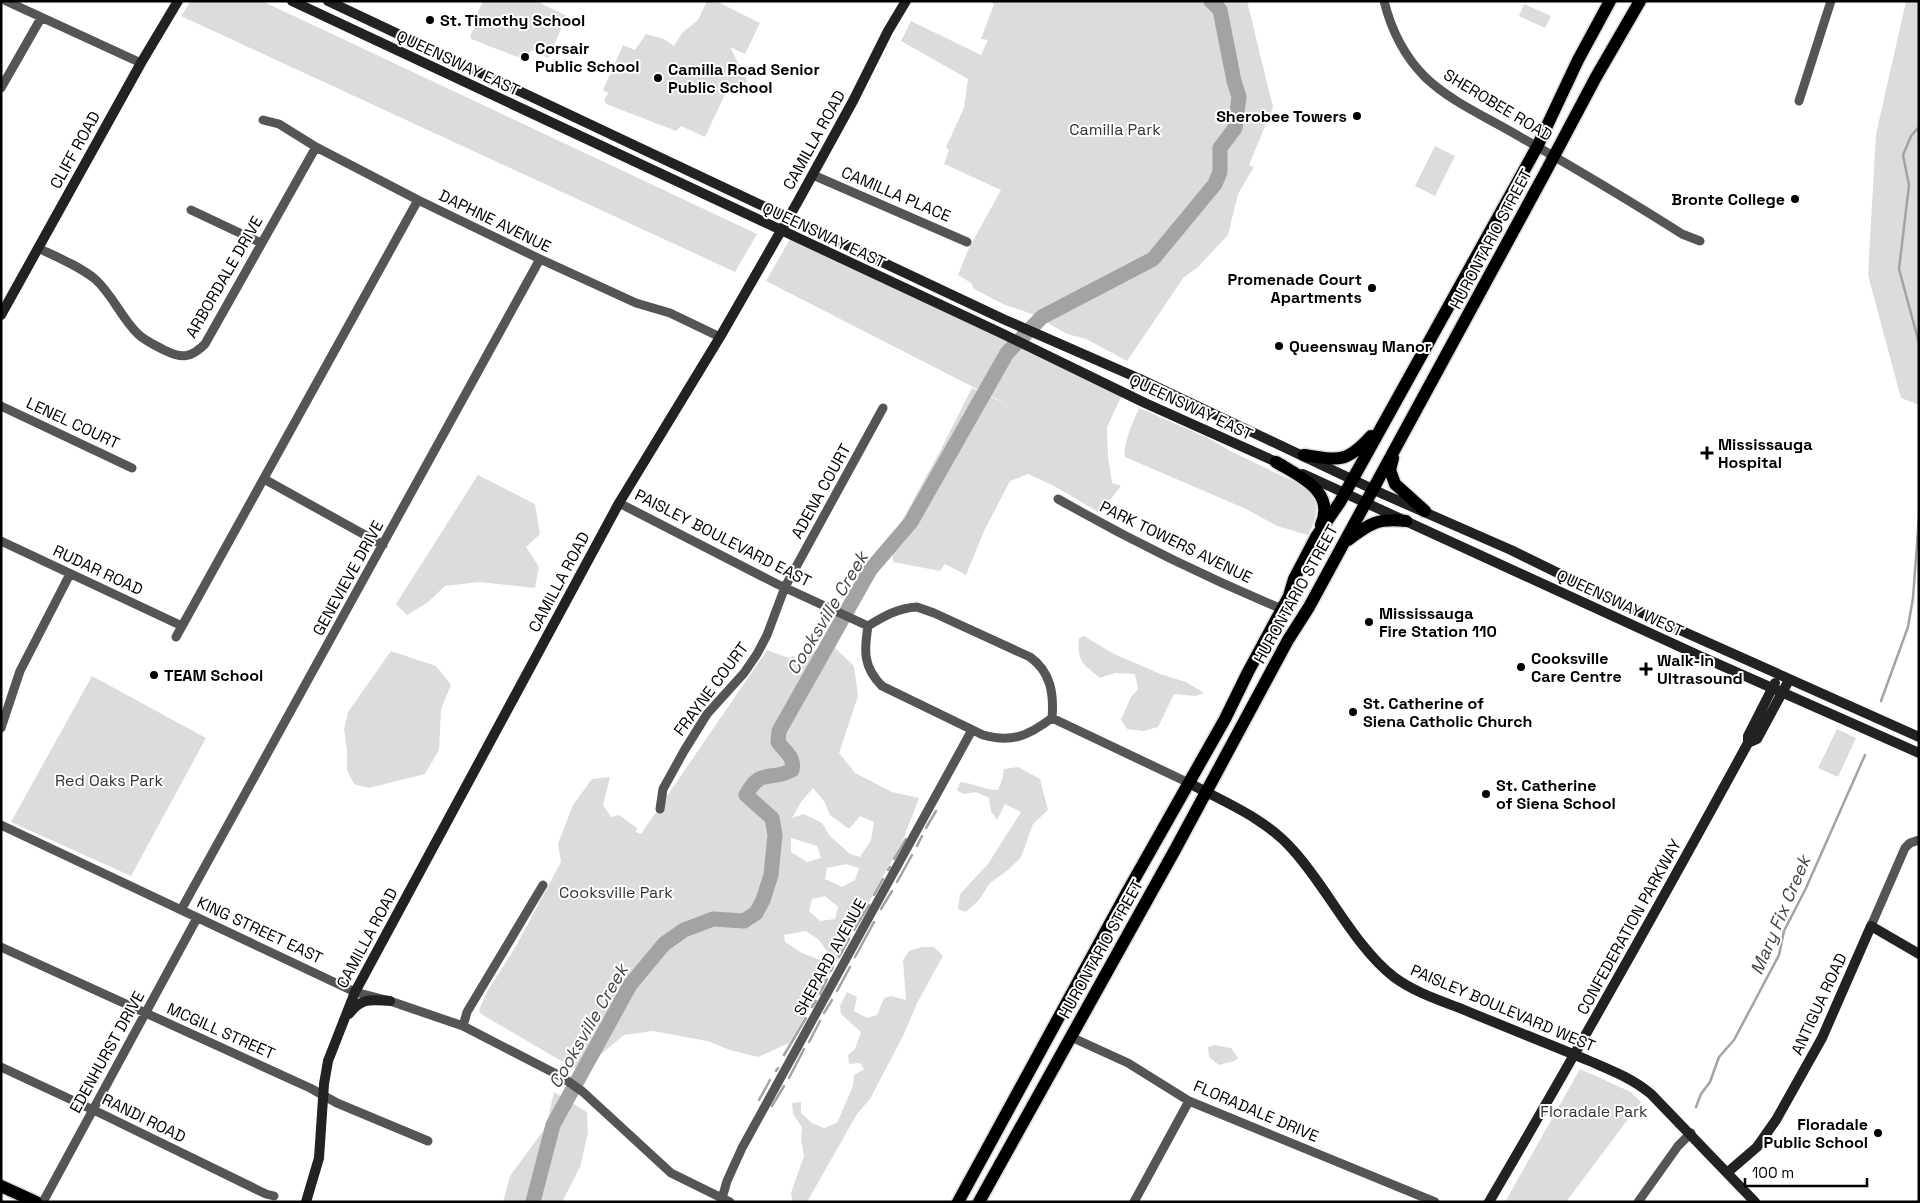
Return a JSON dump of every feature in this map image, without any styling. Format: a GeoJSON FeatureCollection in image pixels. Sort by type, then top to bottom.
{"type":"FeatureCollection","features":[{"type":"Feature","properties":{"kind":"main road","name":"CLIFF ROAD"},"geometry":{"type":"LineString","coordinates":[[1,315],[141,63],[178,1]]}},
{"type":"Feature","properties":{"kind":"main road","name":"QUEENSWAY EAST"},"geometry":{"type":"LineString","coordinates":[[292,1],[1001,333],[1145,403],[1365,503]]}},
{"type":"Feature","properties":{"kind":"main road","name":"QUEENSWAY EAST"},"geometry":{"type":"LineString","coordinates":[[328,1],[1003,319],[1304,455],[1373,489]]}},
{"type":"Feature","properties":{"kind":"main road","name":"CAMILLA ROAD"},"geometry":{"type":"LineString","coordinates":[[306,1202],[319,1158],[323,1095],[328,1061],[355,992],[619,503],[720,337],[853,101],[888,31],[906,1]]}},
{"type":"Feature","properties":{"kind":"main road","name":"HURONTARIO STREET"},"geometry":{"type":"LineString","coordinates":[[958,1202],[1126,894],[1189,783],[1289,596],[1294,579],[1316,537],[1353,479],[1537,147],[1578,60],[1610,1]]}},
{"type":"Feature","properties":{"kind":"main road","name":"HURONTARIO STREET"},"geometry":{"type":"LineString","coordinates":[[979,1202],[1373,489],[1596,77],[1640,1]]}},
{"type":"Feature","properties":{"kind":"main road"},"geometry":{"type":"LineString","coordinates":[[1304,455],[1332,460],[1349,456],[1360,448],[1384,421]]}},
{"type":"Feature","properties":{"kind":"main road"},"geometry":{"type":"LineString","coordinates":[[1396,446],[1390,470],[1394,480],[1398,488],[1425,511]]}},
{"type":"Feature","properties":{"kind":"main road"},"geometry":{"type":"LineString","coordinates":[[1276,462],[1312,484],[1321,498],[1325,515],[1316,537]]}},
{"type":"Feature","properties":{"kind":"main road","name":"QUEENSWAY WEST"},"geometry":{"type":"LineString","coordinates":[[1373,489],[1511,550],[1615,601],[1779,676],[1919,737]]}},
{"type":"Feature","properties":{"kind":"main road","name":"QUEENSWAY WEST"},"geometry":{"type":"LineString","coordinates":[[1365,503],[1589,606],[1919,753]]}},
{"type":"Feature","properties":{"kind":"main road"},"geometry":{"type":"LineString","coordinates":[[1342,545],[1374,522],[1389,519],[1406,521]]}},
{"type":"Feature","properties":{"kind":"main road","name":"CONFEDERATION PARKWAY"},"geometry":{"type":"LineString","coordinates":[[1777,690],[1779,676]]}},
{"type":"Feature","properties":{"kind":"main road","name":"CONFEDERATION PARKWAY"},"geometry":{"type":"LineString","coordinates":[[1489,1202],[1748,743],[1748,736],[1777,690],[1789,680]]}},
{"type":"Feature","properties":{"kind":"main road","name":"PAISLEY BOULEVARD WEST"},"geometry":{"type":"LineString","coordinates":[[1189,783],[1261,820],[1279,835],[1299,857],[1372,954],[1394,977],[1424,994],[1574,1054],[1638,1083],[1691,1133],[1756,1202]]}},
{"type":"Feature","properties":{"kind":"main road"},"geometry":{"type":"LineString","coordinates":[[1871,926],[1919,954]]}},
{"type":"Feature","properties":{"kind":"main road","name":"ANTIGUA ROAD"},"geometry":{"type":"LineString","coordinates":[[1728,1172],[1757,1147],[1776,1120],[1822,1038],[1871,926]]}},
{"type":"Feature","properties":{"kind":"main road"},"geometry":{"type":"LineString","coordinates":[[335,1039],[358,1004],[367,1000],[390,1001]]}},
{"type":"Feature","properties":{"kind":"main road"},"geometry":{"type":"LineString","coordinates":[[1,1186],[36,1202]]}},
{"type":"Feature","properties":{"kind":"street"},"geometry":{"type":"LineString","coordinates":[[6,1],[141,63]]}},
{"type":"Feature","properties":{"kind":"street","name":"SHEROBEE ROAD"},"geometry":{"type":"LineString","coordinates":[[1384,1],[1403,49],[1424,76],[1432,83],[1470,108],[1682,234],[1700,241]]}},
{"type":"Feature","properties":{"kind":"street"},"geometry":{"type":"LineString","coordinates":[[1798,101],[1832,1]]}},
{"type":"Feature","properties":{"kind":"street"},"geometry":{"type":"LineString","coordinates":[[1,88],[41,18]]}},
{"type":"Feature","properties":{"kind":"street","name":"DAPHNE AVENUE"},"geometry":{"type":"LineString","coordinates":[[263,120],[279,124],[316,147],[418,200],[540,259],[636,303],[670,313],[720,337]]}},
{"type":"Feature","properties":{"kind":"street","name":"ARBORDALE DRIVE"},"geometry":{"type":"LineString","coordinates":[[38,248],[86,272],[96,280],[107,291],[128,323],[145,340],[170,353],[191,356],[205,344],[316,147]]}},
{"type":"Feature","properties":{"kind":"street","name":"CAMILLA PLACE"},"geometry":{"type":"LineString","coordinates":[[812,175],[967,242]]}},
{"type":"Feature","properties":{"kind":"street"},"geometry":{"type":"LineString","coordinates":[[176,637],[418,200]]}},
{"type":"Feature","properties":{"kind":"street"},"geometry":{"type":"LineString","coordinates":[[191,210],[262,243]]}},
{"type":"Feature","properties":{"kind":"street","name":"GENEVIEVE DRIVE"},"geometry":{"type":"LineString","coordinates":[[181,910],[540,259]]}},
{"type":"Feature","properties":{"kind":"street","name":"LENEL COURT"},"geometry":{"type":"LineString","coordinates":[[1,406],[132,468]]}},
{"type":"Feature","properties":{"kind":"street","name":"ADENA COURT"},"geometry":{"type":"LineString","coordinates":[[785,587],[883,408]]}},
{"type":"Feature","properties":{"kind":"street"},"geometry":{"type":"LineString","coordinates":[[264,479],[383,545]]}},
{"type":"Feature","properties":{"kind":"street","name":"PARK TOWERS AVENUE"},"geometry":{"type":"LineString","coordinates":[[1058,499],[1174,560],[1282,609]]}},
{"type":"Feature","properties":{"kind":"street","name":"PAISLEY BOULEVARD EAST"},"geometry":{"type":"LineString","coordinates":[[619,503],[785,587],[864,624]]}},
{"type":"Feature","properties":{"kind":"street","name":"RUDAR ROAD"},"geometry":{"type":"LineString","coordinates":[[1,541],[182,626]]}},
{"type":"Feature","properties":{"kind":"street"},"geometry":{"type":"LineString","coordinates":[[1,728],[20,671],[70,574]]}},
{"type":"Feature","properties":{"kind":"street","name":"FRAYNE COURT"},"geometry":{"type":"LineString","coordinates":[[660,809],[664,789],[684,751],[707,714],[744,673],[757,654],[767,635],[785,587]]}},
{"type":"Feature","properties":{"kind":"street"},"geometry":{"type":"LineString","coordinates":[[906,608],[918,608],[934,613],[1030,657],[1038,663],[1049,681],[1054,702],[1052,718],[1026,735],[1013,739],[995,739],[972,730],[882,686],[873,678],[866,664],[864,624],[906,608]]}},
{"type":"Feature","properties":{"kind":"street"},"geometry":{"type":"LineString","coordinates":[[1052,718],[1189,783]]}},
{"type":"Feature","properties":{"kind":"street","name":"SHEPARD AVENUE"},"geometry":{"type":"LineString","coordinates":[[725,1200],[726,1181],[742,1148],[972,730]]}},
{"type":"Feature","properties":{"kind":"street","name":"KING STREET EAST"},"geometry":{"type":"LineString","coordinates":[[1,826],[355,992],[390,1001],[463,1026],[529,1059],[569,1081],[583,1092],[671,1173],[725,1200]]}},
{"type":"Feature","properties":{"kind":"street","name":"ANTIGUA ROAD"},"geometry":{"type":"LineString","coordinates":[[1871,926],[1905,848],[1910,843],[1919,840]]}},
{"type":"Feature","properties":{"kind":"street"},"geometry":{"type":"LineString","coordinates":[[463,1026],[467,1012],[543,885]]}},
{"type":"Feature","properties":{"kind":"street","name":"EDENHURST DRIVE"},"geometry":{"type":"LineString","coordinates":[[43,1202],[197,918]]}},
{"type":"Feature","properties":{"kind":"street","name":"MCGILL STREET"},"geometry":{"type":"LineString","coordinates":[[1,947],[337,1103],[428,1141]]}},
{"type":"Feature","properties":{"kind":"street","name":"FLORADALE DRIVE"},"geometry":{"type":"LineString","coordinates":[[1071,1037],[1128,1063],[1189,1101],[1435,1202]]}},
{"type":"Feature","properties":{"kind":"street","name":"RANDI ROAD"},"geometry":{"type":"LineString","coordinates":[[1,1067],[266,1194],[274,1196]]}},
{"type":"Feature","properties":{"kind":"street"},"geometry":{"type":"LineString","coordinates":[[1134,1202],[1189,1101]]}},
{"type":"Feature","properties":{"kind":"street"},"geometry":{"type":"LineString","coordinates":[[1638,1202],[1678,1146],[1691,1133]]}},
{"type":"Feature","properties":{"kind":"green space"},"geometry":{"type":"Polygon","coordinates":[[[191,1],[262,1],[757,234],[735,272],[181,16],[191,1]]]}},
{"type":"Feature","properties":{"kind":"green space"},"geometry":{"type":"Polygon","coordinates":[[[483,1],[536,1],[567,16],[548,58],[531,50],[526,60],[471,39],[470,36],[476,25],[473,23],[483,1]]]}},
{"type":"Feature","properties":{"kind":"green space"},"geometry":{"type":"Polygon","coordinates":[[[707,1],[716,1],[760,23],[745,54],[730,47],[747,81],[743,87],[726,92],[705,137],[681,126],[676,131],[606,104],[604,99],[609,93],[603,90],[623,45],[635,50],[646,34],[664,39],[674,46],[682,33],[698,20],[707,1]]]}},
{"type":"Feature","properties":{"kind":"green space","name":"Camilla Park"},"geometry":{"type":"Polygon","coordinates":[[[990,1],[1247,1],[1273,107],[1249,165],[1254,167],[1238,194],[1228,235],[1198,267],[1184,277],[1127,361],[1086,339],[1067,334],[1032,314],[1003,304],[974,289],[971,283],[958,275],[969,248],[1001,190],[944,164],[949,150],[946,147],[964,108],[968,79],[901,41],[911,21],[981,55],[988,40],[981,39],[994,4],[990,1]]]}},
{"type":"Feature","properties":{"kind":"green space"},"geometry":{"type":"Polygon","coordinates":[[[1906,1],[1919,1],[1919,405],[1901,398],[1868,275],[1876,134],[1906,1]]]}},
{"type":"Feature","properties":{"kind":"green space"},"geometry":{"type":"Polygon","coordinates":[[[1524,4],[1551,16],[1545,28],[1519,16],[1524,4]]]}},
{"type":"Feature","properties":{"kind":"green space"},"geometry":{"type":"Polygon","coordinates":[[[1435,146],[1455,156],[1435,196],[1415,186],[1435,146]]]}},
{"type":"Feature","properties":{"kind":"green space"},"geometry":{"type":"Polygon","coordinates":[[[790,239],[1122,395],[1107,427],[1108,456],[1112,483],[1121,486],[1100,513],[1054,486],[1028,474],[1010,481],[984,531],[966,575],[945,564],[940,571],[893,562],[892,539],[972,388],[1012,407],[766,281],[790,239]]]}},
{"type":"Feature","properties":{"kind":"green space"},"geometry":{"type":"Polygon","coordinates":[[[1139,408],[1208,438],[1232,452],[1306,487],[1316,504],[1314,522],[1308,535],[1277,526],[1246,509],[1125,457],[1127,439],[1139,408]]]}},
{"type":"Feature","properties":{"kind":"green space"},"geometry":{"type":"Polygon","coordinates":[[[478,475],[535,504],[540,534],[526,547],[539,567],[535,588],[479,582],[445,586],[427,603],[407,615],[396,604],[478,475]]]}},
{"type":"Feature","properties":{"kind":"green space"},"geometry":{"type":"Polygon","coordinates":[[[1084,636],[1114,654],[1163,675],[1186,682],[1204,693],[1195,696],[1174,694],[1158,727],[1143,731],[1127,729],[1121,720],[1131,697],[1138,689],[1135,674],[1115,673],[1100,678],[1085,665],[1080,657],[1079,638],[1084,636]]]}},
{"type":"Feature","properties":{"kind":"green space","name":"Cooksville Park"},"geometry":{"type":"Polygon","coordinates":[[[835,648],[854,666],[858,696],[839,753],[855,773],[892,792],[919,798],[903,840],[817,997],[789,1043],[758,1057],[730,1050],[707,1041],[653,1031],[624,1035],[599,1054],[587,1076],[481,1014],[479,1010],[487,992],[516,946],[561,862],[558,844],[573,805],[592,779],[610,777],[603,805],[611,817],[619,815],[637,828],[636,832],[641,834],[767,650],[789,658],[793,656],[803,662],[809,651],[835,648]],[[813,788],[801,802],[792,818],[804,814],[822,823],[830,836],[850,854],[860,857],[871,840],[874,822],[860,816],[849,829],[830,815],[824,801],[813,788]],[[791,838],[791,852],[807,862],[821,858],[817,846],[791,838]],[[846,864],[827,868],[825,879],[842,887],[855,880],[859,868],[846,864]],[[825,896],[812,899],[809,911],[820,921],[835,919],[838,907],[825,896]],[[806,931],[784,935],[785,942],[802,953],[823,961],[829,954],[819,940],[806,931]]]}},
{"type":"Feature","properties":{"kind":"green space"},"geometry":{"type":"Polygon","coordinates":[[[391,651],[436,666],[451,685],[441,709],[439,750],[425,774],[368,788],[354,784],[347,770],[344,729],[348,712],[391,651]]]}},
{"type":"Feature","properties":{"kind":"green space","name":"Red Oaks Park"},"geometry":{"type":"Polygon","coordinates":[[[92,676],[206,738],[131,876],[11,822],[92,676]]]}},
{"type":"Feature","properties":{"kind":"green space"},"geometry":{"type":"Polygon","coordinates":[[[1837,729],[1856,738],[1838,777],[1818,768],[1837,729]]]}},
{"type":"Feature","properties":{"kind":"green space"},"geometry":{"type":"Polygon","coordinates":[[[1018,767],[1040,779],[1048,810],[1033,824],[1021,857],[1008,870],[990,883],[979,900],[966,912],[958,909],[960,894],[988,864],[1021,812],[1005,804],[997,820],[991,811],[989,798],[976,792],[963,794],[957,790],[960,782],[998,790],[1004,769],[1018,767]]]}},
{"type":"Feature","properties":{"kind":"green space"},"geometry":{"type":"Polygon","coordinates":[[[922,947],[934,947],[943,956],[917,1003],[904,1034],[870,1099],[857,1114],[807,1202],[793,1202],[791,1193],[804,1156],[801,1140],[802,1127],[793,1114],[792,1103],[801,1102],[801,1113],[812,1123],[824,1128],[837,1123],[853,1086],[854,1075],[864,1069],[860,1063],[849,1064],[848,1055],[855,1049],[861,1032],[841,1014],[840,1006],[847,992],[857,997],[854,1011],[867,1018],[877,1015],[884,998],[891,996],[906,1000],[903,960],[909,951],[922,947]]]}},
{"type":"Feature","properties":{"kind":"green space"},"geometry":{"type":"Polygon","coordinates":[[[1214,1045],[1231,1048],[1238,1058],[1219,1065],[1209,1057],[1208,1047],[1214,1045]]]}},
{"type":"Feature","properties":{"kind":"green space","name":"Floradale Park"},"geometry":{"type":"Polygon","coordinates":[[[1580,1069],[1631,1092],[1641,1102],[1566,1202],[1505,1202],[1580,1069]]]}},
{"type":"Feature","properties":{"kind":"green space"},"geometry":{"type":"Polygon","coordinates":[[[554,1092],[587,1112],[588,1133],[580,1167],[562,1202],[503,1202],[510,1176],[546,1127],[554,1092]]]}},
{"type":"Feature","properties":{"kind":"waterway","name":"Cooksville Creek"},"geometry":{"type":"LineString","coordinates":[[533,1202],[553,1125],[630,985],[664,944],[684,930],[713,919],[744,921],[756,913],[763,900],[771,875],[775,835],[772,818],[746,795],[751,786],[761,778],[792,770],[791,758],[778,742],[779,731],[870,570],[911,522],[1007,353],[1042,317],[1153,259],[1215,184],[1220,172],[1220,148],[1235,128],[1239,97],[1220,10],[1211,1]]}},
{"type":"Feature","properties":{"kind":"waterway","name":"Mary Fix Creek"},"geometry":{"type":"LineString","coordinates":[[1919,127],[1911,136],[1903,155],[1909,185],[1899,269],[1919,343]]}},
{"type":"Feature","properties":{"kind":"waterway","name":"Mary Fix Creek"},"geometry":{"type":"LineString","coordinates":[[1881,701],[1908,627],[1913,598],[1919,517]]}},
{"type":"Feature","properties":{"kind":"waterway","name":"Mary Fix Creek"},"geometry":{"type":"LineString","coordinates":[[1696,1107],[1701,1094],[1710,1082],[1719,1057],[1734,1040],[1779,955],[1784,931],[1806,888],[1865,755]]}},
{"type":"Feature","properties":{"kind":"waterway"},"geometry":{"type":"LineString","coordinates":[[926,828],[936,811]]}},
{"type":"Feature","properties":{"kind":"waterway"},"geometry":{"type":"LineString","coordinates":[[917,846],[922,836]]}},
{"type":"Feature","properties":{"kind":"waterway"},"geometry":{"type":"LineString","coordinates":[[894,859],[906,839]]}},
{"type":"Feature","properties":{"kind":"waterway"},"geometry":{"type":"LineString","coordinates":[[897,882],[912,855]]}},
{"type":"Feature","properties":{"kind":"waterway"},"geometry":{"type":"LineString","coordinates":[[874,895],[883,879]]}},
{"type":"Feature","properties":{"kind":"waterway"},"geometry":{"type":"LineString","coordinates":[[881,909],[892,891]]}},
{"type":"Feature","properties":{"kind":"waterway"},"geometry":{"type":"LineString","coordinates":[[854,930],[869,905]]}},
{"type":"Feature","properties":{"kind":"waterway"},"geometry":{"type":"LineString","coordinates":[[855,957],[874,922]]}},
{"type":"Feature","properties":{"kind":"waterway"},"geometry":{"type":"LineString","coordinates":[[839,957],[849,939]]}},
{"type":"Feature","properties":{"kind":"waterway"},"geometry":{"type":"LineString","coordinates":[[831,971],[833,967]]}},
{"type":"Feature","properties":{"kind":"waterway"},"geometry":{"type":"LineString","coordinates":[[837,991],[850,967]]}},
{"type":"Feature","properties":{"kind":"waterway"},"geometry":{"type":"LineString","coordinates":[[820,994],[827,979]]}},
{"type":"Feature","properties":{"kind":"waterway"},"geometry":{"type":"LineString","coordinates":[[824,1013],[832,1000]]}},
{"type":"Feature","properties":{"kind":"waterway"},"geometry":{"type":"LineString","coordinates":[[812,1007],[816,1001]]}},
{"type":"Feature","properties":{"kind":"waterway"},"geometry":{"type":"LineString","coordinates":[[784,1055],[806,1018]]}},
{"type":"Feature","properties":{"kind":"waterway"},"geometry":{"type":"LineString","coordinates":[[809,1042],[820,1021]]}},
{"type":"Feature","properties":{"kind":"waterway"},"geometry":{"type":"LineString","coordinates":[[789,1078],[804,1049]]}},
{"type":"Feature","properties":{"kind":"waterway"},"geometry":{"type":"LineString","coordinates":[[759,1100],[770,1080]]}},
{"type":"Feature","properties":{"kind":"waterway"},"geometry":{"type":"LineString","coordinates":[[772,1106],[784,1086]]}},
{"type":"Feature","properties":{"kind":"place","name":"St. Timothy School"},"geometry":{"type":"Point","coordinates":[430,20]}},
{"type":"Feature","properties":{"kind":"place","name":"Corsair Public School"},"geometry":{"type":"Point","coordinates":[525,57]}},
{"type":"Feature","properties":{"kind":"place","name":"Camilla Road Senior Public School"},"geometry":{"type":"Point","coordinates":[658,78]}},
{"type":"Feature","properties":{"kind":"place","name":"Sherobee Towers"},"geometry":{"type":"Point","coordinates":[1357,116]}},
{"type":"Feature","properties":{"kind":"place","name":"Bronte College"},"geometry":{"type":"Point","coordinates":[1795,199]}},
{"type":"Feature","properties":{"kind":"place","name":"Promenade Court Apartments"},"geometry":{"type":"Point","coordinates":[1372,288]}},
{"type":"Feature","properties":{"kind":"place","name":"Queensway Manor"},"geometry":{"type":"Point","coordinates":[1279,346]}},
{"type":"Feature","properties":{"kind":"place","name":"Mississauga Hospital"},"geometry":{"type":"Point","coordinates":[1707,453]}},
{"type":"Feature","properties":{"kind":"place","name":"Mississauga Fire Station 110"},"geometry":{"type":"Point","coordinates":[1369,622]}},
{"type":"Feature","properties":{"kind":"place","name":"Cooksville Care Centre"},"geometry":{"type":"Point","coordinates":[1521,667]}},
{"type":"Feature","properties":{"kind":"place","name":"Walk-In Ultrasound"},"geometry":{"type":"Point","coordinates":[1646,669]}},
{"type":"Feature","properties":{"kind":"place","name":"TEAM School"},"geometry":{"type":"Point","coordinates":[154,675]}},
{"type":"Feature","properties":{"kind":"place","name":"St. Catherine of Siena Catholic Church"},"geometry":{"type":"Point","coordinates":[1353,712]}},
{"type":"Feature","properties":{"kind":"place","name":"St. Catherine of Siena School"},"geometry":{"type":"Point","coordinates":[1486,794]}},
{"type":"Feature","properties":{"kind":"place","name":"Floradale Public School"},"geometry":{"type":"Point","coordinates":[1878,1133]}}]}
